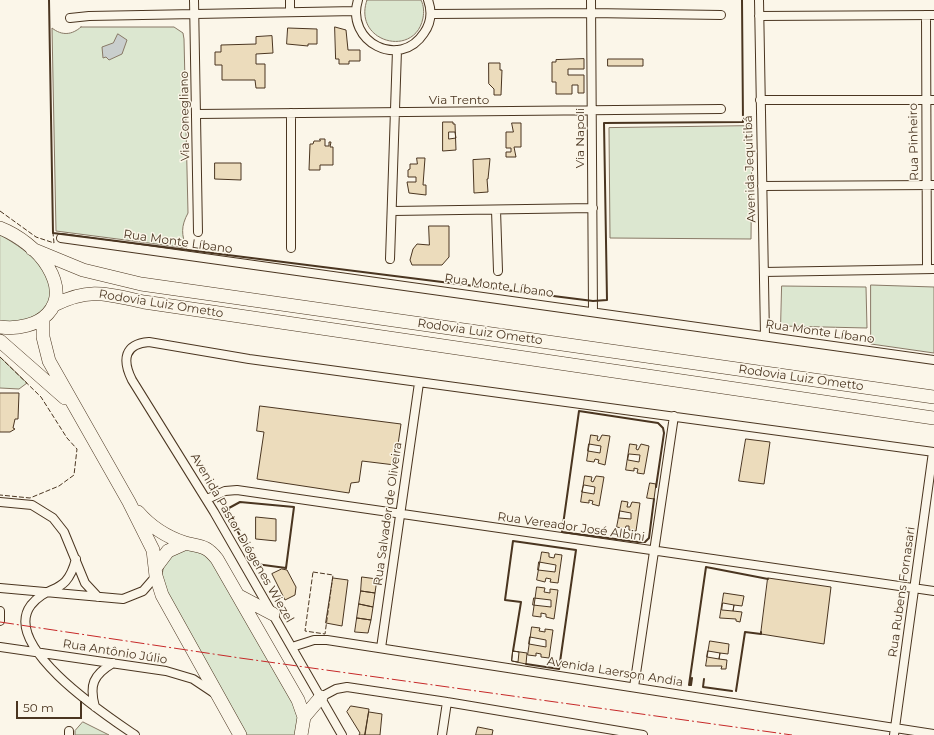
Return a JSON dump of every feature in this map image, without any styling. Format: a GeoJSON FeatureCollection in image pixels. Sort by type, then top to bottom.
{"type":"FeatureCollection","features":[{"type":"Feature","properties":{"kind":"main road"},"geometry":{"type":"LineString","coordinates":[[0,328],[25,327],[43,319],[54,305],[56,291],[52,274],[32,248],[2,228]]}},
{"type":"Feature","properties":{"kind":"main road","name":"Rodovia Luiz Ometto"},"geometry":{"type":"LineString","coordinates":[[32,248],[83,270],[141,284],[934,397]]}},
{"type":"Feature","properties":{"kind":"main road","name":"Rodovia Luiz Ometto"},"geometry":{"type":"LineString","coordinates":[[54,305],[70,297],[85,293],[102,293],[144,302],[934,418]]}},
{"type":"Feature","properties":{"kind":"main road"},"geometry":{"type":"LineString","coordinates":[[43,319],[44,349],[55,374],[129,502],[152,550],[162,595],[240,735]]}},
{"type":"Feature","properties":{"kind":"main road"},"geometry":{"type":"LineString","coordinates":[[0,341],[72,405]]}},
{"type":"Feature","properties":{"kind":"main road"},"geometry":{"type":"LineString","coordinates":[[129,502],[151,525],[186,543],[202,546],[212,552],[239,596],[298,700],[304,717],[302,733]]}},
{"type":"Feature","properties":{"kind":"main road"},"geometry":{"type":"LineString","coordinates":[[156,571],[168,551],[186,543]]}},
{"type":"Feature","properties":{"kind":"main road"},"geometry":{"type":"LineString","coordinates":[[239,596],[273,614]]}},
{"type":"Feature","properties":{"kind":"main road"},"geometry":{"type":"LineString","coordinates":[[304,717],[320,697]]}},
{"type":"Feature","properties":{"kind":"street","name":"Via Conegliano"},"geometry":{"type":"LineString","coordinates":[[194,0],[198,232]]}},
{"type":"Feature","properties":{"kind":"street"},"geometry":{"type":"LineString","coordinates":[[290,0],[290,12]]}},
{"type":"Feature","properties":{"kind":"street"},"geometry":{"type":"LineString","coordinates":[[358,0],[356,10],[357,21],[361,31],[367,40],[386,50],[397,50],[410,47],[420,39],[428,27],[431,14],[428,0]]}},
{"type":"Feature","properties":{"kind":"street","name":"Via Napoli"},"geometry":{"type":"LineString","coordinates":[[591,0],[594,276],[593,312]]}},
{"type":"Feature","properties":{"kind":"street","name":"Avenida Jequitibá"},"geometry":{"type":"LineString","coordinates":[[759,0],[765,336]]}},
{"type":"Feature","properties":{"kind":"street"},"geometry":{"type":"LineString","coordinates":[[70,18],[89,16],[356,10]]}},
{"type":"Feature","properties":{"kind":"street"},"geometry":{"type":"LineString","coordinates":[[431,14],[591,13],[721,15]]}},
{"type":"Feature","properties":{"kind":"street"},"geometry":{"type":"LineString","coordinates":[[759,16],[930,15]]}},
{"type":"Feature","properties":{"kind":"street","name":"Rua Pinheiro"},"geometry":{"type":"LineString","coordinates":[[930,15],[930,269]]}},
{"type":"Feature","properties":{"kind":"street"},"geometry":{"type":"LineString","coordinates":[[390,259],[393,211],[397,50]]}},
{"type":"Feature","properties":{"kind":"street"},"geometry":{"type":"LineString","coordinates":[[760,100],[930,100]]}},
{"type":"Feature","properties":{"kind":"street","name":"Via Trento"},"geometry":{"type":"LineString","coordinates":[[197,114],[721,109]]}},
{"type":"Feature","properties":{"kind":"street"},"geometry":{"type":"LineString","coordinates":[[291,113],[291,248]]}},
{"type":"Feature","properties":{"kind":"street"},"geometry":{"type":"LineString","coordinates":[[762,186],[931,185]]}},
{"type":"Feature","properties":{"kind":"street"},"geometry":{"type":"LineString","coordinates":[[393,211],[593,208]]}},
{"type":"Feature","properties":{"kind":"street"},"geometry":{"type":"LineString","coordinates":[[496,210],[498,271]]}},
{"type":"Feature","properties":{"kind":"street","name":"Rua Monte Líbano"},"geometry":{"type":"LineString","coordinates":[[61,238],[934,360]]}},
{"type":"Feature","properties":{"kind":"street"},"geometry":{"type":"LineString","coordinates":[[764,272],[930,269]]}},
{"type":"Feature","properties":{"kind":"street","name":"Avenida Pastor Diógenes Wiezel"},"geometry":{"type":"LineString","coordinates":[[342,735],[206,499],[132,380],[126,365],[128,353],[136,344],[149,342],[249,359],[420,382]]}},
{"type":"Feature","properties":{"kind":"street"},"geometry":{"type":"LineString","coordinates":[[420,382],[934,452]]}},
{"type":"Feature","properties":{"kind":"street","name":"Rua Salvador de Oliveira"},"geometry":{"type":"LineString","coordinates":[[381,648],[420,382]]}},
{"type":"Feature","properties":{"kind":"street"},"geometry":{"type":"LineString","coordinates":[[634,687],[674,416]]}},
{"type":"Feature","properties":{"kind":"street","name":"Rua Rubens Fornasari"},"geometry":{"type":"LineString","coordinates":[[894,732],[934,452]]}},
{"type":"Feature","properties":{"kind":"street","name":"Rua Vereador José Albini"},"geometry":{"type":"LineString","coordinates":[[206,499],[221,492],[237,490],[654,552],[934,591]]}},
{"type":"Feature","properties":{"kind":"street"},"geometry":{"type":"LineString","coordinates":[[0,502],[32,505],[44,511],[53,518],[64,532],[85,583],[98,597]]}},
{"type":"Feature","properties":{"kind":"street"},"geometry":{"type":"LineString","coordinates":[[76,559],[72,574],[67,581],[46,592],[32,604],[25,620],[27,635],[36,652],[52,671],[95,707],[135,735]]}},
{"type":"Feature","properties":{"kind":"street"},"geometry":{"type":"LineString","coordinates":[[0,588],[124,599],[143,592],[156,571]]}},
{"type":"Feature","properties":{"kind":"street"},"geometry":{"type":"LineString","coordinates":[[0,611],[0,621]]}},
{"type":"Feature","properties":{"kind":"street","name":"Avenida Laerson Andia"},"geometry":{"type":"LineString","coordinates":[[292,647],[314,640],[327,640],[634,687],[894,732],[934,734]]}},
{"type":"Feature","properties":{"kind":"street","name":"Rua Antônio Júlio"},"geometry":{"type":"LineString","coordinates":[[0,647],[180,674],[204,685],[220,698]]}},
{"type":"Feature","properties":{"kind":"street"},"geometry":{"type":"LineString","coordinates":[[95,707],[92,698],[93,682],[102,669],[112,663]]}},
{"type":"Feature","properties":{"kind":"street"},"geometry":{"type":"LineString","coordinates":[[320,697],[336,689],[347,687],[447,702],[643,735]]}},
{"type":"Feature","properties":{"kind":"street"},"geometry":{"type":"LineString","coordinates":[[442,735],[447,702]]}},
{"type":"Feature","properties":{"kind":"green space"},"geometry":{"type":"Polygon","coordinates":[[[367,0],[421,0],[424,11],[418,31],[409,38],[398,41],[386,40],[376,35],[368,26],[365,15],[367,0]]]}},
{"type":"Feature","properties":{"kind":"green space"},"geometry":{"type":"Polygon","coordinates":[[[81,27],[174,27],[183,33],[188,213],[184,222],[183,230],[187,248],[56,231],[52,28],[56,31],[67,34],[78,30],[81,27]]]}},
{"type":"Feature","properties":{"kind":"green space"},"geometry":{"type":"Polygon","coordinates":[[[752,126],[751,239],[610,238],[609,128],[752,126]]]}},
{"type":"Feature","properties":{"kind":"green space"},"geometry":{"type":"Polygon","coordinates":[[[0,235],[18,246],[36,261],[44,270],[49,279],[52,289],[51,299],[48,306],[39,318],[0,324],[0,235]]]}},
{"type":"Feature","properties":{"kind":"green space"},"geometry":{"type":"Polygon","coordinates":[[[871,285],[934,287],[934,353],[871,344],[871,285]]]}},
{"type":"Feature","properties":{"kind":"green space"},"geometry":{"type":"Polygon","coordinates":[[[782,286],[866,287],[867,328],[781,326],[782,286]]]}},
{"type":"Feature","properties":{"kind":"green space"},"geometry":{"type":"Polygon","coordinates":[[[0,357],[27,383],[19,389],[0,388],[0,357]]]}},
{"type":"Feature","properties":{"kind":"green space"},"geometry":{"type":"Polygon","coordinates":[[[196,549],[212,559],[299,712],[296,735],[247,735],[162,584],[164,566],[169,557],[179,550],[196,549]]]}},
{"type":"Feature","properties":{"kind":"green space"},"geometry":{"type":"Polygon","coordinates":[[[83,722],[109,735],[75,735],[75,731],[83,722]]]}},
{"type":"Feature","properties":{"kind":"shaded area"},"geometry":{"type":"Polygon","coordinates":[[[118,34],[127,40],[122,54],[109,60],[106,57],[103,58],[102,47],[113,43],[118,34]]]}},
{"type":"Feature","properties":{"kind":"building"},"geometry":{"type":"Polygon","coordinates":[[[335,27],[346,30],[348,50],[360,50],[360,61],[349,61],[349,64],[339,64],[339,59],[336,59],[335,27]]]}},
{"type":"Feature","properties":{"kind":"building"},"geometry":{"type":"Polygon","coordinates":[[[288,28],[317,29],[317,44],[308,44],[308,46],[287,44],[288,28]]]}},
{"type":"Feature","properties":{"kind":"building"},"geometry":{"type":"Polygon","coordinates":[[[272,36],[273,53],[256,54],[256,64],[265,64],[265,88],[256,88],[255,80],[222,80],[222,65],[215,65],[215,52],[221,52],[221,45],[256,44],[256,37],[272,36]]]}},
{"type":"Feature","properties":{"kind":"building"},"geometry":{"type":"Polygon","coordinates":[[[584,59],[584,69],[568,69],[568,75],[584,75],[584,93],[578,93],[578,85],[572,85],[572,94],[556,94],[556,82],[552,82],[552,62],[556,62],[556,60],[584,59]]]}},
{"type":"Feature","properties":{"kind":"building"},"geometry":{"type":"Polygon","coordinates":[[[608,59],[643,59],[643,66],[608,66],[608,59]]]}},
{"type":"Feature","properties":{"kind":"building"},"geometry":{"type":"Polygon","coordinates":[[[489,63],[500,63],[500,70],[502,70],[501,95],[494,95],[494,89],[489,84],[489,63]]]}},
{"type":"Feature","properties":{"kind":"building"},"geometry":{"type":"Polygon","coordinates":[[[443,122],[453,122],[453,124],[455,124],[456,150],[443,151],[443,122]]]}},
{"type":"Feature","properties":{"kind":"building"},"geometry":{"type":"Polygon","coordinates":[[[512,123],[521,123],[521,147],[514,147],[516,157],[506,157],[506,152],[511,152],[511,148],[506,148],[506,132],[513,132],[512,123]]]}},
{"type":"Feature","properties":{"kind":"building"},"geometry":{"type":"Polygon","coordinates":[[[449,132],[455,132],[456,138],[449,139],[449,132]]]}},
{"type":"Feature","properties":{"kind":"building"},"geometry":{"type":"Polygon","coordinates":[[[320,139],[325,139],[325,146],[329,146],[329,142],[331,142],[330,147],[333,147],[333,165],[320,165],[320,170],[309,170],[310,144],[313,144],[314,141],[320,141],[320,139]]]}},
{"type":"Feature","properties":{"kind":"building"},"geometry":{"type":"Polygon","coordinates":[[[417,158],[425,158],[423,185],[426,185],[426,195],[409,193],[407,182],[416,182],[416,177],[408,177],[408,170],[410,169],[410,164],[417,164],[417,158]]]}},
{"type":"Feature","properties":{"kind":"building"},"geometry":{"type":"Polygon","coordinates":[[[490,159],[487,179],[488,192],[474,193],[473,160],[490,159]]]}},
{"type":"Feature","properties":{"kind":"building"},"geometry":{"type":"Polygon","coordinates":[[[215,163],[241,163],[241,180],[215,179],[215,163]]]}},
{"type":"Feature","properties":{"kind":"building"},"geometry":{"type":"Polygon","coordinates":[[[429,226],[449,226],[449,257],[442,265],[412,265],[410,260],[413,249],[417,244],[429,245],[429,226]]]}},
{"type":"Feature","properties":{"kind":"building"},"geometry":{"type":"Polygon","coordinates":[[[0,393],[19,393],[18,419],[15,419],[13,428],[15,429],[10,432],[0,432],[0,393]]]}},
{"type":"Feature","properties":{"kind":"building"},"geometry":{"type":"Polygon","coordinates":[[[260,406],[401,424],[395,465],[362,461],[359,482],[351,483],[349,493],[257,479],[264,432],[257,431],[260,406]]]}},
{"type":"Feature","properties":{"kind":"building"},"geometry":{"type":"Polygon","coordinates":[[[591,435],[598,436],[597,440],[599,441],[602,435],[610,436],[605,465],[598,463],[599,460],[595,459],[594,462],[587,461],[591,435]]]}},
{"type":"Feature","properties":{"kind":"building"},"geometry":{"type":"Polygon","coordinates":[[[746,439],[770,442],[764,484],[739,481],[746,439]]]}},
{"type":"Feature","properties":{"kind":"building"},"geometry":{"type":"Polygon","coordinates":[[[589,444],[601,446],[600,453],[588,451],[589,444]]]}},
{"type":"Feature","properties":{"kind":"building"},"geometry":{"type":"Polygon","coordinates":[[[630,444],[637,445],[636,449],[638,450],[641,444],[649,446],[644,474],[637,473],[638,469],[634,468],[634,471],[626,470],[630,444]]]}},
{"type":"Feature","properties":{"kind":"building"},"geometry":{"type":"Polygon","coordinates":[[[629,454],[640,455],[639,462],[628,460],[629,454]]]}},
{"type":"Feature","properties":{"kind":"building"},"geometry":{"type":"Polygon","coordinates":[[[585,476],[592,477],[591,481],[593,482],[596,476],[604,477],[599,506],[592,504],[593,501],[589,500],[589,503],[581,502],[585,476]]]}},
{"type":"Feature","properties":{"kind":"building"},"geometry":{"type":"Polygon","coordinates":[[[650,483],[656,484],[654,499],[647,498],[650,483]]]}},
{"type":"Feature","properties":{"kind":"building"},"geometry":{"type":"Polygon","coordinates":[[[584,485],[595,487],[594,494],[582,492],[584,485]]]}},
{"type":"Feature","properties":{"kind":"building"},"geometry":{"type":"Polygon","coordinates":[[[622,501],[628,502],[627,507],[630,507],[632,502],[640,503],[636,531],[629,530],[629,526],[626,526],[625,529],[617,527],[622,501]]]}},
{"type":"Feature","properties":{"kind":"building"},"geometry":{"type":"Polygon","coordinates":[[[620,511],[631,513],[631,519],[619,518],[620,511]]]}},
{"type":"Feature","properties":{"kind":"building"},"geometry":{"type":"Polygon","coordinates":[[[256,517],[276,519],[276,541],[256,539],[256,517]]]}},
{"type":"Feature","properties":{"kind":"building"},"geometry":{"type":"Polygon","coordinates":[[[542,552],[549,553],[549,557],[554,558],[555,554],[562,555],[558,583],[550,582],[551,579],[546,578],[545,582],[537,580],[542,552]]]}},
{"type":"Feature","properties":{"kind":"building"},"geometry":{"type":"Polygon","coordinates":[[[539,562],[556,565],[555,572],[538,570],[539,562]]]}},
{"type":"Feature","properties":{"kind":"building"},"geometry":{"type":"Polygon","coordinates":[[[282,569],[287,570],[296,587],[295,595],[285,600],[272,574],[282,569]]]}},
{"type":"Feature","properties":{"kind":"building"},"geometry":{"type":"Polygon","coordinates":[[[362,577],[377,579],[375,593],[361,591],[362,577]]]}},
{"type":"Feature","properties":{"kind":"building"},"geometry":{"type":"Polygon","coordinates":[[[333,578],[348,580],[342,626],[326,623],[333,578]]]}},
{"type":"Feature","properties":{"kind":"building"},"geometry":{"type":"Polygon","coordinates":[[[768,578],[831,587],[824,644],[761,634],[768,578]]]}},
{"type":"Feature","properties":{"kind":"building"},"geometry":{"type":"Polygon","coordinates":[[[537,587],[545,588],[544,592],[550,593],[550,589],[558,590],[554,619],[546,617],[546,614],[541,613],[541,617],[533,616],[537,587]]]}},
{"type":"Feature","properties":{"kind":"building"},"geometry":{"type":"Polygon","coordinates":[[[361,591],[375,593],[373,607],[359,604],[361,591]]]}},
{"type":"Feature","properties":{"kind":"building"},"geometry":{"type":"Polygon","coordinates":[[[724,593],[744,596],[742,606],[734,605],[733,611],[742,612],[740,622],[736,621],[736,619],[720,618],[724,593]]]}},
{"type":"Feature","properties":{"kind":"building"},"geometry":{"type":"Polygon","coordinates":[[[534,598],[551,600],[551,607],[533,605],[534,598]]]}},
{"type":"Feature","properties":{"kind":"building"},"geometry":{"type":"Polygon","coordinates":[[[723,603],[734,605],[733,611],[722,610],[723,603]]]}},
{"type":"Feature","properties":{"kind":"building"},"geometry":{"type":"Polygon","coordinates":[[[359,604],[373,607],[371,620],[357,618],[359,604]]]}},
{"type":"Feature","properties":{"kind":"building"},"geometry":{"type":"Polygon","coordinates":[[[357,618],[371,620],[368,633],[355,632],[357,618]]]}},
{"type":"Feature","properties":{"kind":"building"},"geometry":{"type":"Polygon","coordinates":[[[532,627],[540,628],[539,631],[545,632],[545,629],[553,630],[549,658],[541,657],[541,654],[536,653],[536,656],[528,655],[532,627]]]}},
{"type":"Feature","properties":{"kind":"building"},"geometry":{"type":"Polygon","coordinates":[[[530,637],[546,640],[546,647],[529,644],[530,637]]]}},
{"type":"Feature","properties":{"kind":"building"},"geometry":{"type":"Polygon","coordinates":[[[710,641],[729,644],[728,654],[720,653],[719,659],[727,660],[726,669],[721,669],[722,666],[706,666],[710,641]]]}},
{"type":"Feature","properties":{"kind":"building"},"geometry":{"type":"Polygon","coordinates":[[[513,651],[519,652],[518,662],[512,661],[513,651]]]}},
{"type":"Feature","properties":{"kind":"building"},"geometry":{"type":"Polygon","coordinates":[[[513,651],[527,653],[526,664],[512,661],[513,651]]]}},
{"type":"Feature","properties":{"kind":"building"},"geometry":{"type":"Polygon","coordinates":[[[708,651],[720,653],[719,659],[707,657],[708,651]]]}},
{"type":"Feature","properties":{"kind":"building"},"geometry":{"type":"Polygon","coordinates":[[[351,706],[369,709],[365,735],[359,735],[360,733],[347,712],[351,706]]]}},
{"type":"Feature","properties":{"kind":"building"},"geometry":{"type":"Polygon","coordinates":[[[369,712],[382,714],[380,735],[365,735],[369,712]]]}},
{"type":"Feature","properties":{"kind":"building"},"geometry":{"type":"Polygon","coordinates":[[[478,727],[493,730],[492,735],[476,735],[478,727]]]}},
{"type":"Feature","properties":{"kind":"fence"},"geometry":{"type":"LineString","coordinates":[[0,211],[36,237],[54,243],[53,233]]}},
{"type":"Feature","properties":{"kind":"fence"},"geometry":{"type":"LineString","coordinates":[[0,357],[41,397],[67,438],[77,449],[74,475],[59,486],[30,498],[0,495]]}},
{"type":"Feature","properties":{"kind":"fence"},"geometry":{"type":"LineString","coordinates":[[313,572],[333,575],[325,634],[305,631],[313,572]]}},
{"type":"Feature","properties":{"kind":"wall"},"geometry":{"type":"LineString","coordinates":[[49,0],[53,233],[593,301],[607,300],[604,123],[743,122],[742,0]]}},
{"type":"Feature","properties":{"kind":"wall"},"geometry":{"type":"LineString","coordinates":[[654,499],[649,538],[645,542],[562,532],[579,411],[658,423],[663,428],[664,433],[656,487]]}},
{"type":"Feature","properties":{"kind":"wall"},"geometry":{"type":"LineString","coordinates":[[240,502],[294,507],[286,568],[256,564],[229,516],[229,508],[240,502]]}},
{"type":"Feature","properties":{"kind":"wall"},"geometry":{"type":"LineString","coordinates":[[513,651],[521,602],[505,600],[513,541],[576,550],[559,669],[526,664]]}},
{"type":"Feature","properties":{"kind":"wall"},"geometry":{"type":"LineString","coordinates":[[691,685],[689,685],[706,567],[768,579]]}},
{"type":"Feature","properties":{"kind":"wall"},"geometry":{"type":"LineString","coordinates":[[736,691],[745,632],[761,634],[761,632]]}},
{"type":"Feature","properties":{"kind":"wall"},"geometry":{"type":"LineString","coordinates":[[691,685],[692,678]]}},
{"type":"Feature","properties":{"kind":"wall"},"geometry":{"type":"LineString","coordinates":[[704,679],[703,687],[732,691]]}},
{"type":"Feature","properties":{"kind":"power"},"geometry":{"type":"LineString","coordinates":[[0,622],[240,658],[792,735]]}}]}
